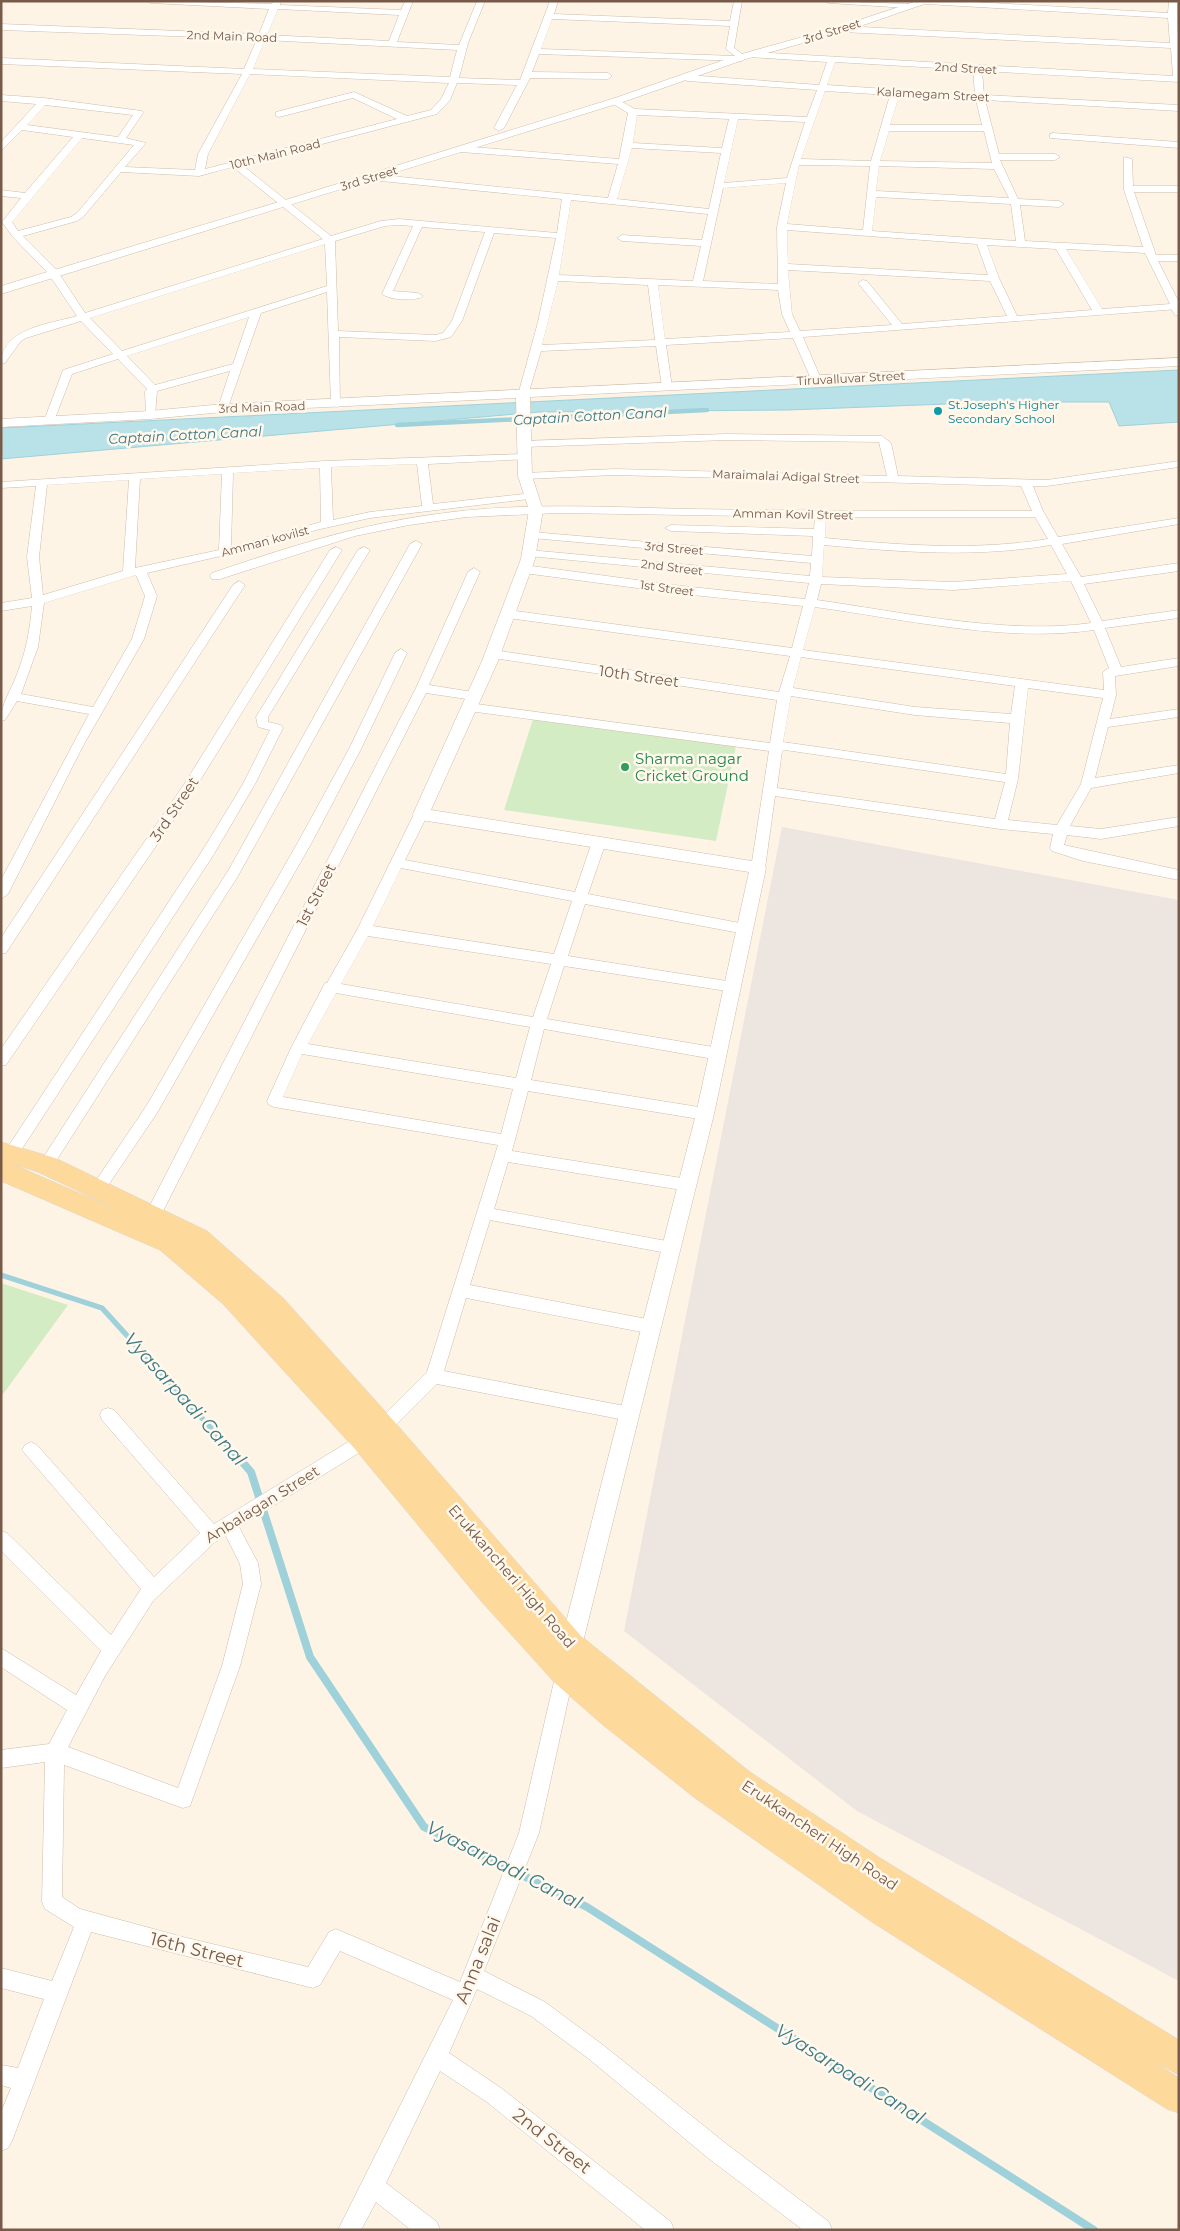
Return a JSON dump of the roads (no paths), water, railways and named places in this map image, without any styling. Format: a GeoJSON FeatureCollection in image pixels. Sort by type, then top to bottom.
{"type":"FeatureCollection","features":[{"type":"Feature","properties":{"kind":"main road","name":"Erukkancheri High Road"},"geometry":{"type":"LineString","coordinates":[[5,1159],[46,1165],[198,1238],[226,1260],[274,1306],[374,1434],[568,1660],[739,1782],[869,1869],[1179,2059]]}},
{"type":"Feature","properties":{"kind":"main road"},"geometry":{"type":"LineString","coordinates":[[5,1159],[170,1243],[232,1296],[374,1434]]}},
{"type":"Feature","properties":{"kind":"main road"},"geometry":{"type":"LineString","coordinates":[[568,1660],[614,1715],[706,1787],[883,1911],[1179,2097]]}},
{"type":"Feature","properties":{"kind":"street"},"geometry":{"type":"LineString","coordinates":[[151,1],[276,4],[405,13]]}},
{"type":"Feature","properties":{"kind":"street"},"geometry":{"type":"LineString","coordinates":[[392,45],[410,1]]}},
{"type":"Feature","properties":{"kind":"street","name":"10th Main Road"},"geometry":{"type":"LineString","coordinates":[[118,169],[199,173],[407,120],[439,108],[455,79],[462,48],[481,1]]}},
{"type":"Feature","properties":{"kind":"street"},"geometry":{"type":"LineString","coordinates":[[500,128],[537,51],[554,1]]}},
{"type":"Feature","properties":{"kind":"street"},"geometry":{"type":"LineString","coordinates":[[738,1],[730,49],[742,58]]}},
{"type":"Feature","properties":{"kind":"street"},"geometry":{"type":"LineString","coordinates":[[829,1],[908,6]]}},
{"type":"Feature","properties":{"kind":"street"},"geometry":{"type":"LineString","coordinates":[[927,2],[1172,16]]}},
{"type":"Feature","properties":{"kind":"street","name":"3rd Street"},"geometry":{"type":"LineString","coordinates":[[282,200],[372,177],[687,78],[742,58],[842,29],[908,6],[927,2]]}},
{"type":"Feature","properties":{"kind":"street"},"geometry":{"type":"LineString","coordinates":[[199,173],[203,154],[248,70],[276,4]]}},
{"type":"Feature","properties":{"kind":"street"},"geometry":{"type":"LineString","coordinates":[[1175,5],[1172,16],[1178,79]]}},
{"type":"Feature","properties":{"kind":"street"},"geometry":{"type":"LineString","coordinates":[[550,16],[733,24]]}},
{"type":"Feature","properties":{"kind":"street","name":"2nd Main Road"},"geometry":{"type":"LineString","coordinates":[[1,27],[261,37],[462,48]]}},
{"type":"Feature","properties":{"kind":"street"},"geometry":{"type":"LineString","coordinates":[[842,29],[1175,46]]}},
{"type":"Feature","properties":{"kind":"street","name":"2nd Street"},"geometry":{"type":"LineString","coordinates":[[537,51],[832,60],[977,68],[1079,88],[1178,79]]}},
{"type":"Feature","properties":{"kind":"street","name":"3rd Street"},"geometry":{"type":"LineString","coordinates":[[1,281],[50,270],[282,200],[500,128],[596,100],[704,64],[742,58]]}},
{"type":"Feature","properties":{"kind":"street"},"geometry":{"type":"LineString","coordinates":[[816,379],[795,336],[787,314],[783,287],[782,227],[794,162],[812,120],[832,60]]}},
{"type":"Feature","properties":{"kind":"street"},"geometry":{"type":"LineString","coordinates":[[1,61],[455,79],[608,76]]}},
{"type":"Feature","properties":{"kind":"street"},"geometry":{"type":"LineString","coordinates":[[977,68],[980,98],[996,162],[1015,202],[1022,244]]}},
{"type":"Feature","properties":{"kind":"street","name":"Kalamegam Street"},"geometry":{"type":"LineString","coordinates":[[687,78],[980,98],[1079,88],[1179,108]]}},
{"type":"Feature","properties":{"kind":"street"},"geometry":{"type":"LineString","coordinates":[[867,233],[875,164],[895,92]]}},
{"type":"Feature","properties":{"kind":"street"},"geometry":{"type":"LineString","coordinates":[[279,114],[354,95],[407,120]]}},
{"type":"Feature","properties":{"kind":"street"},"geometry":{"type":"LineString","coordinates":[[1,98],[44,101],[139,113],[121,139]]}},
{"type":"Feature","properties":{"kind":"street"},"geometry":{"type":"LineString","coordinates":[[1,148],[44,101]]}},
{"type":"Feature","properties":{"kind":"street"},"geometry":{"type":"LineString","coordinates":[[615,101],[633,112],[734,115],[812,120]]}},
{"type":"Feature","properties":{"kind":"street"},"geometry":{"type":"LineString","coordinates":[[612,201],[628,145],[633,112]]}},
{"type":"Feature","properties":{"kind":"street"},"geometry":{"type":"LineString","coordinates":[[698,282],[734,115]]}},
{"type":"Feature","properties":{"kind":"street"},"geometry":{"type":"LineString","coordinates":[[16,235],[74,219],[80,215],[141,144],[121,139],[20,127]]}},
{"type":"Feature","properties":{"kind":"street"},"geometry":{"type":"LineString","coordinates":[[884,128],[988,128]]}},
{"type":"Feature","properties":{"kind":"street"},"geometry":{"type":"LineString","coordinates":[[80,134],[8,218],[5,225],[50,270],[82,316],[153,389]]}},
{"type":"Feature","properties":{"kind":"street"},"geometry":{"type":"LineString","coordinates":[[1053,136],[1179,145]]}},
{"type":"Feature","properties":{"kind":"street"},"geometry":{"type":"LineString","coordinates":[[628,145],[727,151]]}},
{"type":"Feature","properties":{"kind":"street"},"geometry":{"type":"LineString","coordinates":[[461,149],[623,162]]}},
{"type":"Feature","properties":{"kind":"street"},"geometry":{"type":"LineString","coordinates":[[794,162],[875,164],[996,162],[1055,157]]}},
{"type":"Feature","properties":{"kind":"street"},"geometry":{"type":"LineString","coordinates":[[537,348],[661,344],[795,336],[898,326],[1178,308],[1151,254],[1128,190],[1127,159]]}},
{"type":"Feature","properties":{"kind":"street"},"geometry":{"type":"LineString","coordinates":[[235,164],[253,176],[330,240],[336,404]]}},
{"type":"Feature","properties":{"kind":"street"},"geometry":{"type":"LineString","coordinates":[[372,177],[713,212]]}},
{"type":"Feature","properties":{"kind":"street"},"geometry":{"type":"LineString","coordinates":[[719,186],[791,180]]}},
{"type":"Feature","properties":{"kind":"street"},"geometry":{"type":"LineString","coordinates":[[1128,190],[1139,188],[1179,189]]}},
{"type":"Feature","properties":{"kind":"street"},"geometry":{"type":"LineString","coordinates":[[1,193],[27,196]]}},
{"type":"Feature","properties":{"kind":"street"},"geometry":{"type":"LineString","coordinates":[[871,194],[1059,204]]}},
{"type":"Feature","properties":{"kind":"street"},"geometry":{"type":"LineString","coordinates":[[567,197],[562,236],[537,348],[523,398],[525,476],[535,503],[532,535],[524,569],[493,654],[421,814],[364,930],[330,987],[298,1048],[274,1101],[688,1185]]}},
{"type":"Feature","properties":{"kind":"street"},"geometry":{"type":"LineString","coordinates":[[1,361],[18,338],[82,316],[384,223],[419,224],[562,236]]}},
{"type":"Feature","properties":{"kind":"street"},"geometry":{"type":"LineString","coordinates":[[418,296],[387,294],[419,224]]}},
{"type":"Feature","properties":{"kind":"street"},"geometry":{"type":"LineString","coordinates":[[782,227],[1059,246],[1179,258]]}},
{"type":"Feature","properties":{"kind":"street"},"geometry":{"type":"LineString","coordinates":[[334,334],[436,338],[447,335],[456,322],[490,231]]}},
{"type":"Feature","properties":{"kind":"street"},"geometry":{"type":"LineString","coordinates":[[622,238],[707,243]]}},
{"type":"Feature","properties":{"kind":"street"},"geometry":{"type":"LineString","coordinates":[[981,241],[994,278],[1013,319]]}},
{"type":"Feature","properties":{"kind":"street"},"geometry":{"type":"LineString","coordinates":[[1059,246],[1098,312]]}},
{"type":"Feature","properties":{"kind":"street"},"geometry":{"type":"LineString","coordinates":[[783,267],[994,278]]}},
{"type":"Feature","properties":{"kind":"street","name":"3rd Street"},"geometry":{"type":"LineString","coordinates":[[1,290],[50,270]]}},
{"type":"Feature","properties":{"kind":"street"},"geometry":{"type":"LineString","coordinates":[[552,278],[698,282],[783,287]]}},
{"type":"Feature","properties":{"kind":"street"},"geometry":{"type":"LineString","coordinates":[[652,281],[667,387]]}},
{"type":"Feature","properties":{"kind":"street"},"geometry":{"type":"LineString","coordinates":[[863,283],[898,326]]}},
{"type":"Feature","properties":{"kind":"street"},"geometry":{"type":"LineString","coordinates":[[48,420],[66,372],[333,287]]}},
{"type":"Feature","properties":{"kind":"street"},"geometry":{"type":"LineString","coordinates":[[223,408],[256,312]]}},
{"type":"Feature","properties":{"kind":"street","name":"Tiruvalluvar Street"},"geometry":{"type":"LineString","coordinates":[[523,398],[667,387],[1179,362]]}},
{"type":"Feature","properties":{"kind":"street"},"geometry":{"type":"LineString","coordinates":[[150,415],[150,392],[153,389],[238,366]]}},
{"type":"Feature","properties":{"kind":"street","name":"3rd Main Road"},"geometry":{"type":"LineString","coordinates":[[1,423],[150,415],[223,408],[523,398]]}},
{"type":"Feature","properties":{"kind":"street"},"geometry":{"type":"LineString","coordinates":[[1,485],[42,484],[228,470],[422,459],[525,450],[727,437],[882,439],[886,443],[893,479]]}},
{"type":"Feature","properties":{"kind":"street"},"geometry":{"type":"LineString","coordinates":[[422,459],[428,508]]}},
{"type":"Feature","properties":{"kind":"street"},"geometry":{"type":"LineString","coordinates":[[324,464],[327,524]]}},
{"type":"Feature","properties":{"kind":"street","name":"Maraimalai Adigal Street"},"geometry":{"type":"LineString","coordinates":[[525,476],[615,472],[962,479],[1047,483],[1179,464]]}},
{"type":"Feature","properties":{"kind":"street"},"geometry":{"type":"LineString","coordinates":[[225,552],[228,470]]}},
{"type":"Feature","properties":{"kind":"street"},"geometry":{"type":"LineString","coordinates":[[1,894],[78,744],[138,639],[151,596],[135,571],[135,477]]}},
{"type":"Feature","properties":{"kind":"street"},"geometry":{"type":"LineString","coordinates":[[1026,483],[1034,508],[1055,540],[1099,626],[1117,672]]}},
{"type":"Feature","properties":{"kind":"street"},"geometry":{"type":"LineString","coordinates":[[1,717],[15,697],[33,646],[38,602],[33,569],[42,484]]}},
{"type":"Feature","properties":{"kind":"street"},"geometry":{"type":"LineString","coordinates":[[216,576],[314,544],[385,526],[535,503]]}},
{"type":"Feature","properties":{"kind":"street","name":"Amman kovilst"},"geometry":{"type":"LineString","coordinates":[[1,607],[38,602],[135,571],[225,552],[370,514],[428,508],[535,503]]}},
{"type":"Feature","properties":{"kind":"street","name":"Amman Kovil Street"},"geometry":{"type":"LineString","coordinates":[[535,503],[820,514],[1034,508]]}},
{"type":"Feature","properties":{"kind":"street"},"geometry":{"type":"LineString","coordinates":[[568,1660],[688,1185],[719,1054],[758,868],[786,694],[816,580],[820,514]]}},
{"type":"Feature","properties":{"kind":"street"},"geometry":{"type":"LineString","coordinates":[[671,528],[818,537],[938,550],[1006,547],[1179,521]]}},
{"type":"Feature","properties":{"kind":"street","name":"3rd Street"},"geometry":{"type":"LineString","coordinates":[[532,535],[817,560]]}},
{"type":"Feature","properties":{"kind":"street"},"geometry":{"type":"LineString","coordinates":[[46,1165],[233,872],[350,666],[416,544]]}},
{"type":"Feature","properties":{"kind":"street","name":"3rd Street"},"geometry":{"type":"LineString","coordinates":[[1,1061],[188,789],[336,550]]}},
{"type":"Feature","properties":{"kind":"street"},"geometry":{"type":"LineString","coordinates":[[5,1159],[209,851],[249,784],[277,728],[262,724],[262,718],[364,550]]}},
{"type":"Feature","properties":{"kind":"street","name":"2nd Street"},"geometry":{"type":"LineString","coordinates":[[529,552],[727,573],[816,580],[953,586],[1001,585],[1076,579],[1179,567]]}},
{"type":"Feature","properties":{"kind":"street","name":"1st Street"},"geometry":{"type":"LineString","coordinates":[[524,569],[682,590],[809,603],[963,624],[1022,629],[1068,630],[1179,614]]}},
{"type":"Feature","properties":{"kind":"street","name":"1st Street"},"geometry":{"type":"LineString","coordinates":[[153,1215],[422,688],[474,572]]}},
{"type":"Feature","properties":{"kind":"street"},"geometry":{"type":"LineString","coordinates":[[1,949],[239,585]]}},
{"type":"Feature","properties":{"kind":"street"},"geometry":{"type":"LineString","coordinates":[[508,614],[1110,695]]}},
{"type":"Feature","properties":{"kind":"street"},"geometry":{"type":"LineString","coordinates":[[98,1189],[152,1109],[290,868],[355,749],[401,654]]}},
{"type":"Feature","properties":{"kind":"street","name":"10th Street"},"geometry":{"type":"LineString","coordinates":[[493,654],[786,694],[915,710],[1017,719]]}},
{"type":"Feature","properties":{"kind":"street"},"geometry":{"type":"LineString","coordinates":[[1179,662],[1109,672],[1110,695],[1086,784],[1061,830],[1056,848],[1083,856],[1179,874]]}},
{"type":"Feature","properties":{"kind":"street"},"geometry":{"type":"LineString","coordinates":[[1000,824],[1012,779],[1022,683]]}},
{"type":"Feature","properties":{"kind":"street"},"geometry":{"type":"LineString","coordinates":[[422,688],[471,702],[778,748],[785,746],[1012,779]]}},
{"type":"Feature","properties":{"kind":"street"},"geometry":{"type":"LineString","coordinates":[[15,697],[98,712]]}},
{"type":"Feature","properties":{"kind":"street"},"geometry":{"type":"LineString","coordinates":[[1102,724],[1179,712]]}},
{"type":"Feature","properties":{"kind":"street"},"geometry":{"type":"LineString","coordinates":[[1086,784],[1179,769]]}},
{"type":"Feature","properties":{"kind":"street"},"geometry":{"type":"LineString","coordinates":[[770,791],[1000,824],[1101,834],[1179,821]]}},
{"type":"Feature","properties":{"kind":"street"},"geometry":{"type":"LineString","coordinates":[[421,814],[758,868]]}},
{"type":"Feature","properties":{"kind":"street"},"geometry":{"type":"LineString","coordinates":[[598,842],[538,1024],[523,1085],[434,1376],[630,1414]]}},
{"type":"Feature","properties":{"kind":"street"},"geometry":{"type":"LineString","coordinates":[[397,863],[745,929]]}},
{"type":"Feature","properties":{"kind":"street"},"geometry":{"type":"LineString","coordinates":[[364,930],[733,987]]}},
{"type":"Feature","properties":{"kind":"street"},"geometry":{"type":"LineString","coordinates":[[330,987],[719,1054]]}},
{"type":"Feature","properties":{"kind":"street"},"geometry":{"type":"LineString","coordinates":[[298,1048],[705,1114]]}},
{"type":"Feature","properties":{"kind":"street"},"geometry":{"type":"LineString","coordinates":[[484,1213],[672,1248]]}},
{"type":"Feature","properties":{"kind":"street"},"geometry":{"type":"LineString","coordinates":[[460,1290],[652,1327]]}},
{"type":"Feature","properties":{"kind":"street","name":"Anbalagan Street"},"geometry":{"type":"LineString","coordinates":[[55,1752],[98,1670],[154,1590],[212,1534],[374,1434],[434,1376]]}},
{"type":"Feature","properties":{"kind":"street"},"geometry":{"type":"LineString","coordinates":[[108,1415],[212,1534]]}},
{"type":"Feature","properties":{"kind":"street"},"geometry":{"type":"LineString","coordinates":[[31,1450],[154,1590]]}},
{"type":"Feature","properties":{"kind":"street"},"geometry":{"type":"LineString","coordinates":[[1,1759],[55,1752],[183,1799],[231,1666],[252,1584],[249,1563],[228,1523]]}},
{"type":"Feature","properties":{"kind":"street"},"geometry":{"type":"LineString","coordinates":[[1,1539],[112,1649]]}},
{"type":"Feature","properties":{"kind":"street"},"geometry":{"type":"LineString","coordinates":[[1,1657],[79,1708]]}},
{"type":"Feature","properties":{"kind":"street","name":"Anna salai"},"geometry":{"type":"LineString","coordinates":[[349,2230],[437,2057],[468,1986],[529,1832],[568,1660]]}},
{"type":"Feature","properties":{"kind":"street","name":"16th Street"},"geometry":{"type":"LineString","coordinates":[[55,1752],[52,1902],[76,1918],[313,1978],[336,1939],[468,1986]]}},
{"type":"Feature","properties":{"kind":"street"},"geometry":{"type":"LineString","coordinates":[[1,2141],[86,1921]]}},
{"type":"Feature","properties":{"kind":"street"},"geometry":{"type":"LineString","coordinates":[[1,1978],[57,1992]]}},
{"type":"Feature","properties":{"kind":"street"},"geometry":{"type":"LineString","coordinates":[[468,1986],[538,2009],[596,2052],[716,2150],[821,2230]]}},
{"type":"Feature","properties":{"kind":"street","name":"2nd Street"},"geometry":{"type":"LineString","coordinates":[[437,2057],[494,2095],[663,2230]]}},
{"type":"Feature","properties":{"kind":"street"},"geometry":{"type":"LineString","coordinates":[[1,2075],[24,2080]]}},
{"type":"Feature","properties":{"kind":"street"},"geometry":{"type":"LineString","coordinates":[[373,2186],[429,2230]]}},
{"type":"Feature","properties":{"kind":"water"},"geometry":{"type":"Polygon","coordinates":[[[1179,370],[1179,422],[1119,426],[1109,402],[1000,402],[788,410],[539,412],[1,459],[1,428],[1179,370]]]}},
{"type":"Feature","properties":{"kind":"waterway","name":"Captain Cotton Canal"},"geometry":{"type":"LineString","coordinates":[[397,425],[707,410]]}},
{"type":"Feature","properties":{"kind":"waterway","name":"Vyasarpadi Canal"},"geometry":{"type":"LineString","coordinates":[[1,1275],[102,1308],[239,1459]]}},
{"type":"Feature","properties":{"kind":"waterway","name":"Vyasarpadi Canal"},"geometry":{"type":"LineString","coordinates":[[238,1457],[251,1472],[310,1657],[424,1827],[587,1907],[1094,2230]]}},
{"type":"Feature","properties":{"kind":"place","name":"St.Joseph's Higher Secondary School"},"geometry":{"type":"Point","coordinates":[938,411]}},
{"type":"Feature","properties":{"kind":"place","name":"Sharma nagar Cricket Ground"},"geometry":{"type":"Point","coordinates":[625,767]}}]}
